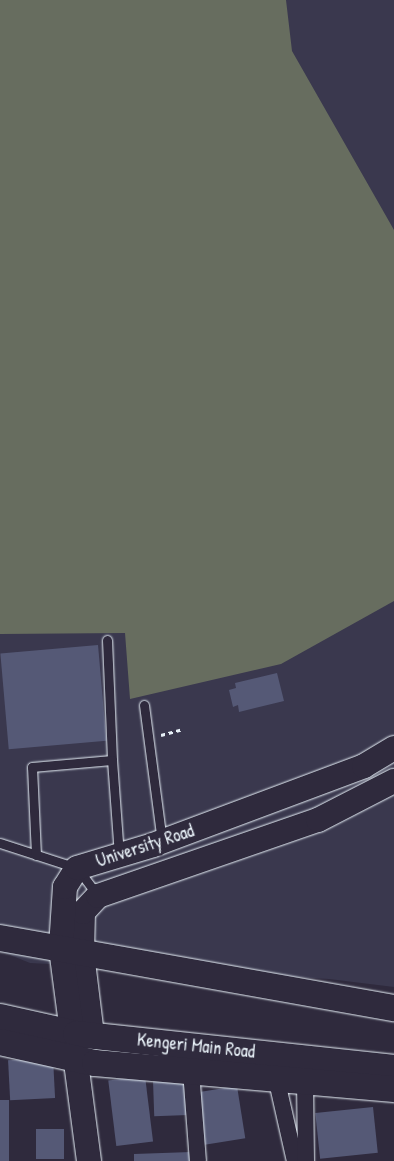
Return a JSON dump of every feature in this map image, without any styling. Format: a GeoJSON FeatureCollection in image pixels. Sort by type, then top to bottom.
{"type":"FeatureCollection","features":[{"type":"Feature","properties":{"kind":"main road","name":"University Road"},"geometry":{"type":"LineString","coordinates":[[87,1062],[71,950],[65,887],[77,868],[162,842],[364,766],[394,748]]}},
{"type":"Feature","properties":{"kind":"main road","name":"University Road"},"geometry":{"type":"LineString","coordinates":[[71,950],[83,912],[98,896],[318,820],[394,781]]}},
{"type":"Feature","properties":{"kind":"main road"},"geometry":{"type":"LineString","coordinates":[[186,833],[196,863]]}},
{"type":"Feature","properties":{"kind":"main road"},"geometry":{"type":"LineString","coordinates":[[0,938],[394,1008]]}},
{"type":"Feature","properties":{"kind":"main road","name":"Kengeri Main Road"},"geometry":{"type":"LineString","coordinates":[[0,1017],[84,1034],[394,1068]]}},
{"type":"Feature","properties":{"kind":"main road","name":"Kengeri Main Road"},"geometry":{"type":"LineString","coordinates":[[0,1042],[87,1062],[192,1072],[276,1077],[394,1089]]}},
{"type":"Feature","properties":{"kind":"main road"},"geometry":{"type":"LineString","coordinates":[[87,1062],[89,1161]]}},
{"type":"Feature","properties":{"kind":"main road"},"geometry":{"type":"LineString","coordinates":[[87,1062],[105,1161]]}},
{"type":"Feature","properties":{"kind":"street"},"geometry":{"type":"LineString","coordinates":[[192,1072],[198,1161]]}},
{"type":"Feature","properties":{"kind":"street"},"geometry":{"type":"LineString","coordinates":[[276,1077],[295,1161]]}},
{"type":"Feature","properties":{"kind":"street"},"geometry":{"type":"LineString","coordinates":[[305,1080],[306,1161]]}},
{"type":"Feature","properties":{"kind":"lane"},"geometry":{"type":"LineString","coordinates":[[107,640],[112,760],[119,855]]}},
{"type":"Feature","properties":{"kind":"lane"},"geometry":{"type":"LineString","coordinates":[[144,705],[162,842]]}},
{"type":"Feature","properties":{"kind":"lane"},"geometry":{"type":"LineString","coordinates":[[36,854],[32,767],[112,760]]}},
{"type":"Feature","properties":{"kind":"lane"},"geometry":{"type":"LineString","coordinates":[[0,843],[77,868],[98,896]]}},
{"type":"Feature","properties":{"kind":"path"},"geometry":{"type":"LineString","coordinates":[[148,739],[183,729]]}},
{"type":"Feature","properties":{"kind":"shaded area"},"geometry":{"type":"Polygon","coordinates":[[[0,0],[394,0],[394,987],[329,979],[30,963],[0,951],[0,0]]]}},
{"type":"Feature","properties":{"kind":"green space"},"geometry":{"type":"Polygon","coordinates":[[[0,0],[286,0],[292,51],[394,230],[394,601],[281,664],[130,699],[125,633],[0,634],[0,0]]]}},
{"type":"Feature","properties":{"kind":"building"},"geometry":{"type":"Polygon","coordinates":[[[98,645],[106,741],[9,749],[0,654],[98,645]]]}},
{"type":"Feature","properties":{"kind":"building"},"geometry":{"type":"Polygon","coordinates":[[[277,673],[284,701],[239,712],[238,705],[233,707],[229,690],[236,688],[235,683],[277,673]]]}},
{"type":"Feature","properties":{"kind":"building"},"geometry":{"type":"Polygon","coordinates":[[[53,1058],[55,1098],[10,1100],[8,1060],[53,1058]]]}},
{"type":"Feature","properties":{"kind":"building"},"geometry":{"type":"Polygon","coordinates":[[[145,1076],[153,1142],[116,1146],[108,1081],[145,1076]]]}},
{"type":"Feature","properties":{"kind":"building"},"geometry":{"type":"Polygon","coordinates":[[[187,1080],[188,1115],[154,1116],[153,1081],[187,1080]]]}},
{"type":"Feature","properties":{"kind":"building"},"geometry":{"type":"Polygon","coordinates":[[[237,1086],[245,1138],[205,1145],[197,1092],[237,1086]]]}},
{"type":"Feature","properties":{"kind":"building"},"geometry":{"type":"Polygon","coordinates":[[[0,1100],[9,1100],[9,1161],[0,1161],[0,1100]]]}},
{"type":"Feature","properties":{"kind":"building"},"geometry":{"type":"Polygon","coordinates":[[[373,1107],[378,1153],[320,1159],[315,1113],[373,1107]]]}},
{"type":"Feature","properties":{"kind":"building"},"geometry":{"type":"Polygon","coordinates":[[[36,1129],[64,1129],[64,1159],[36,1159],[36,1129]]]}},
{"type":"Feature","properties":{"kind":"building"},"geometry":{"type":"Polygon","coordinates":[[[191,1152],[191,1161],[134,1161],[134,1154],[191,1152]]]}}]}
